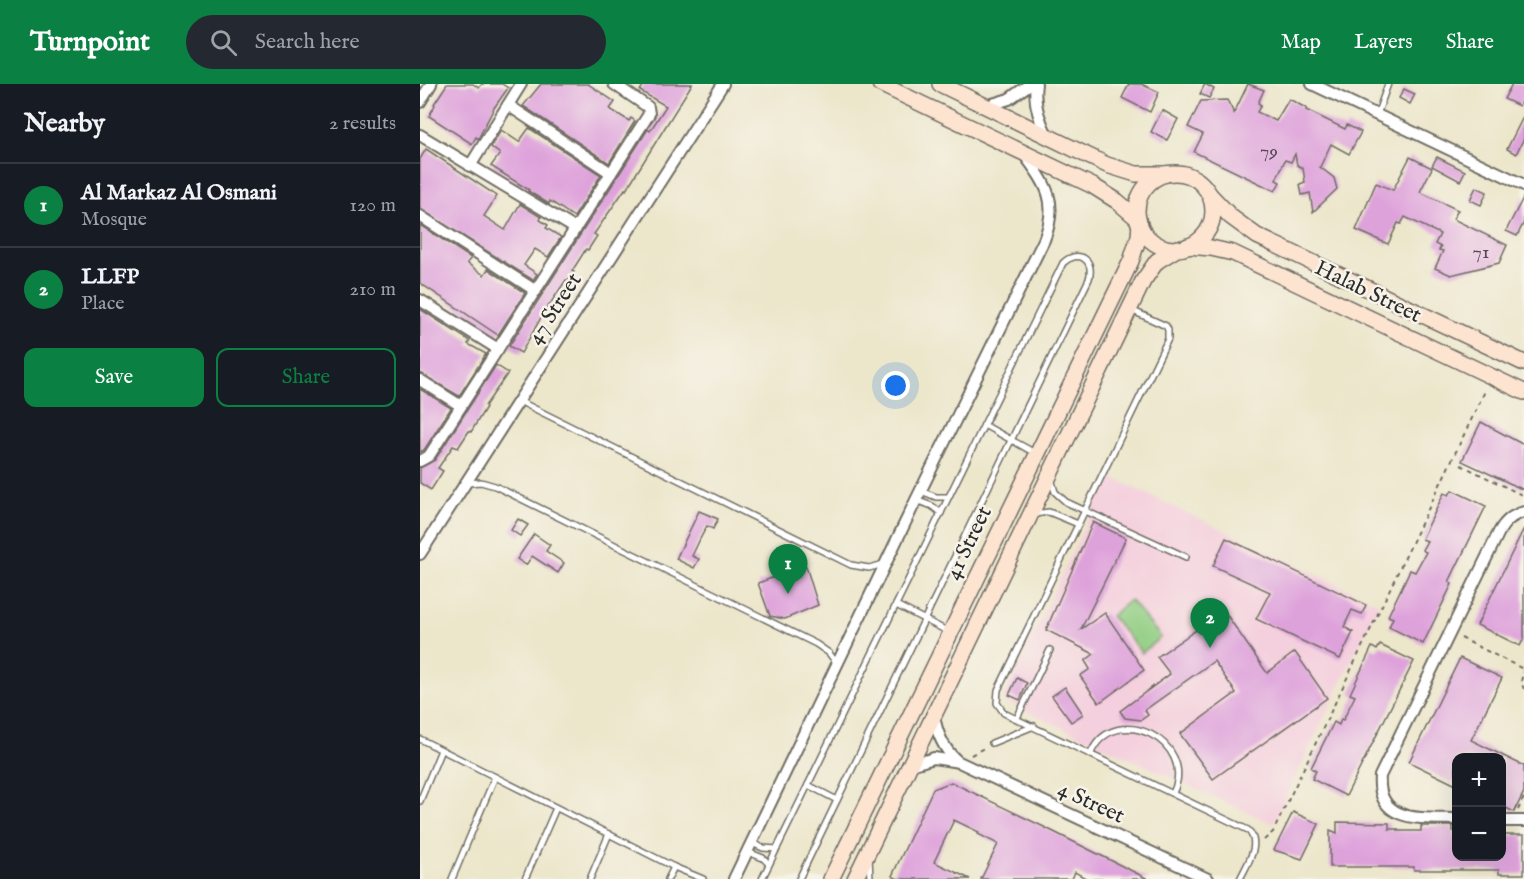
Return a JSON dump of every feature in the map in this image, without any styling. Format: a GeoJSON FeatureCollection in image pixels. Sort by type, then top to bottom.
{"type":"FeatureCollection","features":[{"type":"Feature","properties":{"kind":"street"},"geometry":{"type":"LineString","coordinates":[[420,102],[431,84]]}},
{"type":"Feature","properties":{"kind":"street"},"geometry":{"type":"LineString","coordinates":[[470,165],[521,84]]}},
{"type":"Feature","properties":{"kind":"street"},"geometry":{"type":"LineString","coordinates":[[420,461],[429,456],[650,114],[648,107],[614,84]]}},
{"type":"Feature","properties":{"kind":"street","name":"47 Street"},"geometry":{"type":"LineString","coordinates":[[420,554],[723,84]]}},
{"type":"Feature","properties":{"kind":"street"},"geometry":{"type":"LineString","coordinates":[[880,84],[1093,186],[1117,201],[1139,221],[1151,240],[1159,245],[1183,247],[1197,242],[1210,225],[1213,215],[1210,195],[1204,186],[1187,175],[1136,174],[1107,165],[940,84]]}},
{"type":"Feature","properties":{"kind":"street"},"geometry":{"type":"LineString","coordinates":[[986,106],[1009,99],[1030,84]]}},
{"type":"Feature","properties":{"kind":"street"},"geometry":{"type":"LineString","coordinates":[[1036,84],[1038,115],[1048,137]]}},
{"type":"Feature","properties":{"kind":"street"},"geometry":{"type":"LineString","coordinates":[[1312,84],[1524,185]]}},
{"type":"Feature","properties":{"kind":"street"},"geometry":{"type":"LineString","coordinates":[[508,105],[612,173]]}},
{"type":"Feature","properties":{"kind":"street"},"geometry":{"type":"LineString","coordinates":[[420,135],[576,229]]}},
{"type":"Feature","properties":{"kind":"street"},"geometry":{"type":"LineString","coordinates":[[733,877],[750,848],[1050,224],[1052,206],[1048,189],[1022,152]]}},
{"type":"Feature","properties":{"kind":"street"},"geometry":{"type":"LineString","coordinates":[[1139,221],[1139,200],[1143,191],[1157,178],[1166,174]]}},
{"type":"Feature","properties":{"kind":"street","name":"Halab Street"},"geometry":{"type":"LineString","coordinates":[[1210,195],[1231,218],[1257,236],[1524,363]]}},
{"type":"Feature","properties":{"kind":"street"},"geometry":{"type":"LineString","coordinates":[[420,216],[536,291]]}},
{"type":"Feature","properties":{"kind":"street","name":"41 Street"},"geometry":{"type":"LineString","coordinates":[[831,879],[1131,261],[1139,236],[1139,221]]}},
{"type":"Feature","properties":{"kind":"street","name":"41 Street"},"geometry":{"type":"LineString","coordinates":[[855,879],[1129,309],[1149,271],[1157,261],[1183,247]]}},
{"type":"Feature","properties":{"kind":"street","name":"Halab Street"},"geometry":{"type":"LineString","coordinates":[[1183,247],[1211,248],[1233,254],[1524,392]]}},
{"type":"Feature","properties":{"kind":"street"},"geometry":{"type":"LineString","coordinates":[[420,300],[498,349]]}},
{"type":"Feature","properties":{"kind":"street"},"geometry":{"type":"LineString","coordinates":[[420,380],[461,406]]}},
{"type":"Feature","properties":{"kind":"street"},"geometry":{"type":"LineString","coordinates":[[1452,819],[1413,818],[1398,814],[1383,797],[1379,783],[1382,768],[1504,523],[1512,516],[1524,512]]}},
{"type":"Feature","properties":{"kind":"street","name":"4 Street"},"geometry":{"type":"LineString","coordinates":[[934,715],[941,741],[948,753],[959,762],[1208,879]]}},
{"type":"Feature","properties":{"kind":"street","name":"4 Street"},"geometry":{"type":"LineString","coordinates":[[910,765],[934,758],[959,762]]}},
{"type":"Feature","properties":{"kind":"street"},"geometry":{"type":"LineString","coordinates":[[1506,820],[1524,821]]}},
{"type":"Feature","properties":{"kind":"lane"},"geometry":{"type":"LineString","coordinates":[[1377,115],[1388,84]]}},
{"type":"Feature","properties":{"kind":"lane"},"geometry":{"type":"LineString","coordinates":[[762,879],[1063,264],[1068,258],[1076,256],[1084,258],[1091,271],[1089,279],[799,879]]}},
{"type":"Feature","properties":{"kind":"lane"},"geometry":{"type":"LineString","coordinates":[[1129,309],[1166,326],[1168,339],[996,697],[1000,709],[1017,718],[1248,830],[1255,841],[1255,847],[1240,879]]}},
{"type":"Feature","properties":{"kind":"lane"},"geometry":{"type":"LineString","coordinates":[[519,401],[851,565],[869,568],[886,564]]}},
{"type":"Feature","properties":{"kind":"lane"},"geometry":{"type":"LineString","coordinates":[[984,425],[1038,455]]}},
{"type":"Feature","properties":{"kind":"lane"},"geometry":{"type":"LineString","coordinates":[[1051,472],[1052,486],[1066,502],[1186,557]]}},
{"type":"Feature","properties":{"kind":"lane"},"geometry":{"type":"LineString","coordinates":[[466,483],[488,483],[506,491],[816,644],[829,652],[838,665]]}},
{"type":"Feature","properties":{"kind":"lane"},"geometry":{"type":"LineString","coordinates":[[919,495],[948,497]]}},
{"type":"Feature","properties":{"kind":"lane"},"geometry":{"type":"LineString","coordinates":[[919,495],[941,513]]}},
{"type":"Feature","properties":{"kind":"lane"},"geometry":{"type":"LineString","coordinates":[[1029,517],[1036,513],[1050,512],[1078,524]]}},
{"type":"Feature","properties":{"kind":"lane"},"geometry":{"type":"LineString","coordinates":[[896,605],[950,633]]}},
{"type":"Feature","properties":{"kind":"lane"},"geometry":{"type":"LineString","coordinates":[[1017,718],[1050,650]]}},
{"type":"Feature","properties":{"kind":"lane"},"geometry":{"type":"LineString","coordinates":[[992,743],[1034,726]]}},
{"type":"Feature","properties":{"kind":"lane"},"geometry":{"type":"LineString","coordinates":[[1091,753],[1102,736],[1117,730],[1134,729],[1149,733],[1163,742],[1173,755],[1178,779],[1173,793]]}},
{"type":"Feature","properties":{"kind":"lane"},"geometry":{"type":"LineString","coordinates":[[420,739],[674,867],[703,879]]}},
{"type":"Feature","properties":{"kind":"lane"},"geometry":{"type":"LineString","coordinates":[[420,801],[441,750]]}},
{"type":"Feature","properties":{"kind":"lane"},"geometry":{"type":"LineString","coordinates":[[452,879],[495,777]]}},
{"type":"Feature","properties":{"kind":"lane"},"geometry":{"type":"LineString","coordinates":[[808,785],[837,800]]}},
{"type":"Feature","properties":{"kind":"lane"},"geometry":{"type":"LineString","coordinates":[[525,879],[556,808]]}},
{"type":"Feature","properties":{"kind":"lane"},"geometry":{"type":"LineString","coordinates":[[590,879],[609,834]]}},
{"type":"Feature","properties":{"kind":"lane"},"geometry":{"type":"LineString","coordinates":[[750,848],[777,849]]}},
{"type":"Feature","properties":{"kind":"lane"},"geometry":{"type":"LineString","coordinates":[[750,848],[769,864]]}},
{"type":"Feature","properties":{"kind":"lane"},"geometry":{"type":"LineString","coordinates":[[868,852],[871,862],[870,879]]}},
{"type":"Feature","properties":{"kind":"lane"},"geometry":{"type":"LineString","coordinates":[[668,879],[674,867]]}},
{"type":"Feature","properties":{"kind":"path"},"geometry":{"type":"LineString","coordinates":[[1255,841],[1262,840],[1273,832],[1492,377]]}},
{"type":"Feature","properties":{"kind":"path"},"geometry":{"type":"LineString","coordinates":[[1461,465],[1524,496]]}},
{"type":"Feature","properties":{"kind":"path"},"geometry":{"type":"LineString","coordinates":[[1449,632],[1524,668],[1521,682],[1524,689]]}},
{"type":"Feature","properties":{"kind":"path"},"geometry":{"type":"LineString","coordinates":[[959,762],[992,743]]}},
{"type":"Feature","properties":{"kind":"shaded area"},"geometry":{"type":"Polygon","coordinates":[[[1109,476],[1379,604],[1273,824],[1002,700],[1109,476]]]}},
{"type":"Feature","properties":{"kind":"green space"},"geometry":{"type":"Polygon","coordinates":[[[1130,600],[1161,637],[1142,653],[1111,616],[1130,600]]]}},
{"type":"Feature","properties":{"kind":"building"},"geometry":{"type":"Polygon","coordinates":[[[447,84],[473,84],[479,88],[482,84],[502,84],[508,88],[494,108],[478,139],[476,137],[472,144],[429,116],[447,84]]]}},
{"type":"Feature","properties":{"kind":"building"},"geometry":{"type":"Polygon","coordinates":[[[541,84],[588,84],[615,102],[610,109],[629,121],[631,118],[635,121],[609,163],[523,106],[541,84]]]}},
{"type":"Feature","properties":{"kind":"building"},"geometry":{"type":"Polygon","coordinates":[[[644,84],[692,84],[626,190],[594,234],[597,236],[542,316],[521,353],[509,346],[648,129],[650,131],[666,106],[640,91],[644,84]]]}},
{"type":"Feature","properties":{"kind":"building"},"geometry":{"type":"Polygon","coordinates":[[[1129,84],[1141,84],[1159,92],[1150,112],[1122,98],[1129,84]]]}},
{"type":"Feature","properties":{"kind":"building"},"geometry":{"type":"Polygon","coordinates":[[[1205,84],[1214,89],[1209,98],[1200,94],[1205,84]]]}},
{"type":"Feature","properties":{"kind":"building"},"geometry":{"type":"Polygon","coordinates":[[[1248,84],[1264,90],[1257,112],[1276,121],[1289,99],[1345,129],[1347,125],[1361,132],[1349,154],[1331,144],[1320,167],[1334,178],[1337,189],[1313,212],[1310,193],[1302,195],[1300,184],[1305,182],[1303,168],[1297,165],[1295,154],[1291,162],[1285,160],[1276,180],[1280,182],[1275,191],[1194,152],[1203,134],[1188,127],[1201,101],[1227,100],[1234,113],[1248,84]]]}},
{"type":"Feature","properties":{"kind":"building"},"geometry":{"type":"Polygon","coordinates":[[[1512,84],[1524,84],[1524,96],[1519,106],[1504,99],[1512,84]]]}},
{"type":"Feature","properties":{"kind":"building"},"geometry":{"type":"Polygon","coordinates":[[[1404,89],[1415,94],[1410,104],[1399,98],[1404,89]]]}},
{"type":"Feature","properties":{"kind":"building"},"geometry":{"type":"Polygon","coordinates":[[[1162,110],[1178,119],[1167,140],[1151,132],[1162,110]]]}},
{"type":"Feature","properties":{"kind":"building"},"geometry":{"type":"Polygon","coordinates":[[[1524,115],[1524,138],[1516,154],[1507,149],[1524,115]]]}},
{"type":"Feature","properties":{"kind":"building"},"geometry":{"type":"Polygon","coordinates":[[[529,128],[601,175],[574,217],[550,201],[549,204],[491,166],[500,154],[491,147],[501,130],[519,142],[529,128]]]}},
{"type":"Feature","properties":{"kind":"building"},"geometry":{"type":"Polygon","coordinates":[[[426,149],[497,196],[484,216],[505,230],[520,204],[541,217],[540,220],[548,225],[546,228],[561,237],[548,257],[535,249],[524,265],[537,274],[533,280],[420,209],[420,159],[426,149]]]}},
{"type":"Feature","properties":{"kind":"building"},"geometry":{"type":"Polygon","coordinates":[[[1410,157],[1432,168],[1420,192],[1458,210],[1453,219],[1507,245],[1499,263],[1451,275],[1435,268],[1443,251],[1439,250],[1441,247],[1435,244],[1440,234],[1405,217],[1401,224],[1398,223],[1388,244],[1356,230],[1376,183],[1393,190],[1410,157]]]}},
{"type":"Feature","properties":{"kind":"building"},"geometry":{"type":"Polygon","coordinates":[[[1437,157],[1465,171],[1460,181],[1432,166],[1437,157]]]}},
{"type":"Feature","properties":{"kind":"building"},"geometry":{"type":"Polygon","coordinates":[[[1476,187],[1487,192],[1481,205],[1470,200],[1476,187]]]}},
{"type":"Feature","properties":{"kind":"building"},"geometry":{"type":"Polygon","coordinates":[[[1524,196],[1524,222],[1517,236],[1506,231],[1524,196]]]}},
{"type":"Feature","properties":{"kind":"building"},"geometry":{"type":"Polygon","coordinates":[[[420,225],[471,258],[467,263],[484,275],[488,269],[525,293],[498,335],[420,283],[420,225]]]}},
{"type":"Feature","properties":{"kind":"building"},"geometry":{"type":"Polygon","coordinates":[[[420,309],[470,341],[468,344],[486,354],[459,396],[420,373],[420,309]]]}},
{"type":"Feature","properties":{"kind":"building"},"geometry":{"type":"Polygon","coordinates":[[[496,365],[508,373],[485,406],[471,432],[469,431],[458,448],[453,446],[438,468],[443,471],[431,490],[420,483],[420,468],[435,460],[496,365]]]}},
{"type":"Feature","properties":{"kind":"building"},"geometry":{"type":"Polygon","coordinates":[[[420,389],[451,408],[424,450],[420,452],[420,389]]]}},
{"type":"Feature","properties":{"kind":"building"},"geometry":{"type":"Polygon","coordinates":[[[1481,422],[1524,445],[1524,490],[1462,461],[1481,422]]]}},
{"type":"Feature","properties":{"kind":"building"},"geometry":{"type":"Polygon","coordinates":[[[1452,490],[1486,506],[1449,582],[1452,584],[1423,644],[1389,627],[1393,618],[1388,616],[1410,570],[1415,572],[1426,552],[1422,550],[1427,541],[1422,539],[1444,493],[1449,495],[1452,490]]]}},
{"type":"Feature","properties":{"kind":"building"},"geometry":{"type":"Polygon","coordinates":[[[699,511],[718,519],[713,529],[707,526],[700,539],[692,556],[699,559],[694,568],[676,559],[699,511]]]}},
{"type":"Feature","properties":{"kind":"building"},"geometry":{"type":"Polygon","coordinates":[[[518,519],[528,525],[520,536],[511,530],[518,519]]]}},
{"type":"Feature","properties":{"kind":"building"},"geometry":{"type":"Polygon","coordinates":[[[1093,522],[1126,538],[1081,629],[1105,613],[1144,670],[1099,703],[1080,676],[1090,669],[1085,661],[1094,654],[1046,630],[1093,522]]]}},
{"type":"Feature","properties":{"kind":"building"},"geometry":{"type":"Polygon","coordinates":[[[1524,528],[1524,638],[1520,646],[1477,625],[1524,528]]]}},
{"type":"Feature","properties":{"kind":"building"},"geometry":{"type":"Polygon","coordinates":[[[534,534],[550,545],[546,551],[564,563],[558,573],[532,556],[526,565],[517,559],[534,534]]]}},
{"type":"Feature","properties":{"kind":"building"},"geometry":{"type":"Polygon","coordinates":[[[1226,538],[1366,605],[1362,614],[1352,610],[1344,627],[1353,632],[1340,659],[1256,619],[1270,592],[1213,566],[1226,538]]]}},
{"type":"Feature","properties":{"kind":"building"},"geometry":{"type":"Polygon","coordinates":[[[806,566],[818,605],[785,619],[770,616],[758,583],[806,566]]]}},
{"type":"Feature","properties":{"kind":"building"},"geometry":{"type":"Polygon","coordinates":[[[1224,611],[1267,673],[1295,652],[1327,698],[1213,779],[1180,734],[1236,693],[1214,661],[1145,710],[1148,715],[1141,720],[1125,718],[1120,711],[1170,674],[1157,657],[1224,611]]]}},
{"type":"Feature","properties":{"kind":"building"},"geometry":{"type":"Polygon","coordinates":[[[1380,645],[1414,661],[1346,796],[1312,779],[1316,771],[1311,768],[1334,722],[1339,725],[1341,719],[1343,720],[1355,696],[1350,694],[1372,647],[1377,650],[1380,645]]]}},
{"type":"Feature","properties":{"kind":"building"},"geometry":{"type":"Polygon","coordinates":[[[1460,658],[1502,678],[1471,740],[1498,753],[1452,753],[1452,783],[1409,762],[1460,658]]]}},
{"type":"Feature","properties":{"kind":"building"},"geometry":{"type":"Polygon","coordinates":[[[1017,678],[1027,683],[1020,700],[1009,695],[1017,678]]]}},
{"type":"Feature","properties":{"kind":"building"},"geometry":{"type":"Polygon","coordinates":[[[1065,687],[1083,714],[1071,722],[1052,696],[1065,687]]]}},
{"type":"Feature","properties":{"kind":"building"},"geometry":{"type":"Polygon","coordinates":[[[1506,757],[1524,766],[1524,792],[1514,812],[1506,808],[1506,757]]]}},
{"type":"Feature","properties":{"kind":"building"},"geometry":{"type":"Polygon","coordinates":[[[951,782],[1148,879],[1087,879],[1075,872],[1072,879],[981,879],[998,844],[954,820],[934,862],[970,879],[898,879],[892,876],[933,789],[951,782]]]}},
{"type":"Feature","properties":{"kind":"building"},"geometry":{"type":"Polygon","coordinates":[[[1293,812],[1319,824],[1302,859],[1274,850],[1293,812]]]}},
{"type":"Feature","properties":{"kind":"building"},"geometry":{"type":"Polygon","coordinates":[[[1337,822],[1389,823],[1389,829],[1398,829],[1398,831],[1421,831],[1421,826],[1452,826],[1452,861],[1506,861],[1506,835],[1524,835],[1524,874],[1499,874],[1499,870],[1330,867],[1330,830],[1337,833],[1337,822]]]}},
{"type":"Feature","properties":{"kind":"place","name":"Al Markaz Al Osmani"},"geometry":{"type":"Point","coordinates":[788,594]}},
{"type":"Feature","properties":{"kind":"place","name":"LLFP"},"geometry":{"type":"Point","coordinates":[1210,648]}}]}
